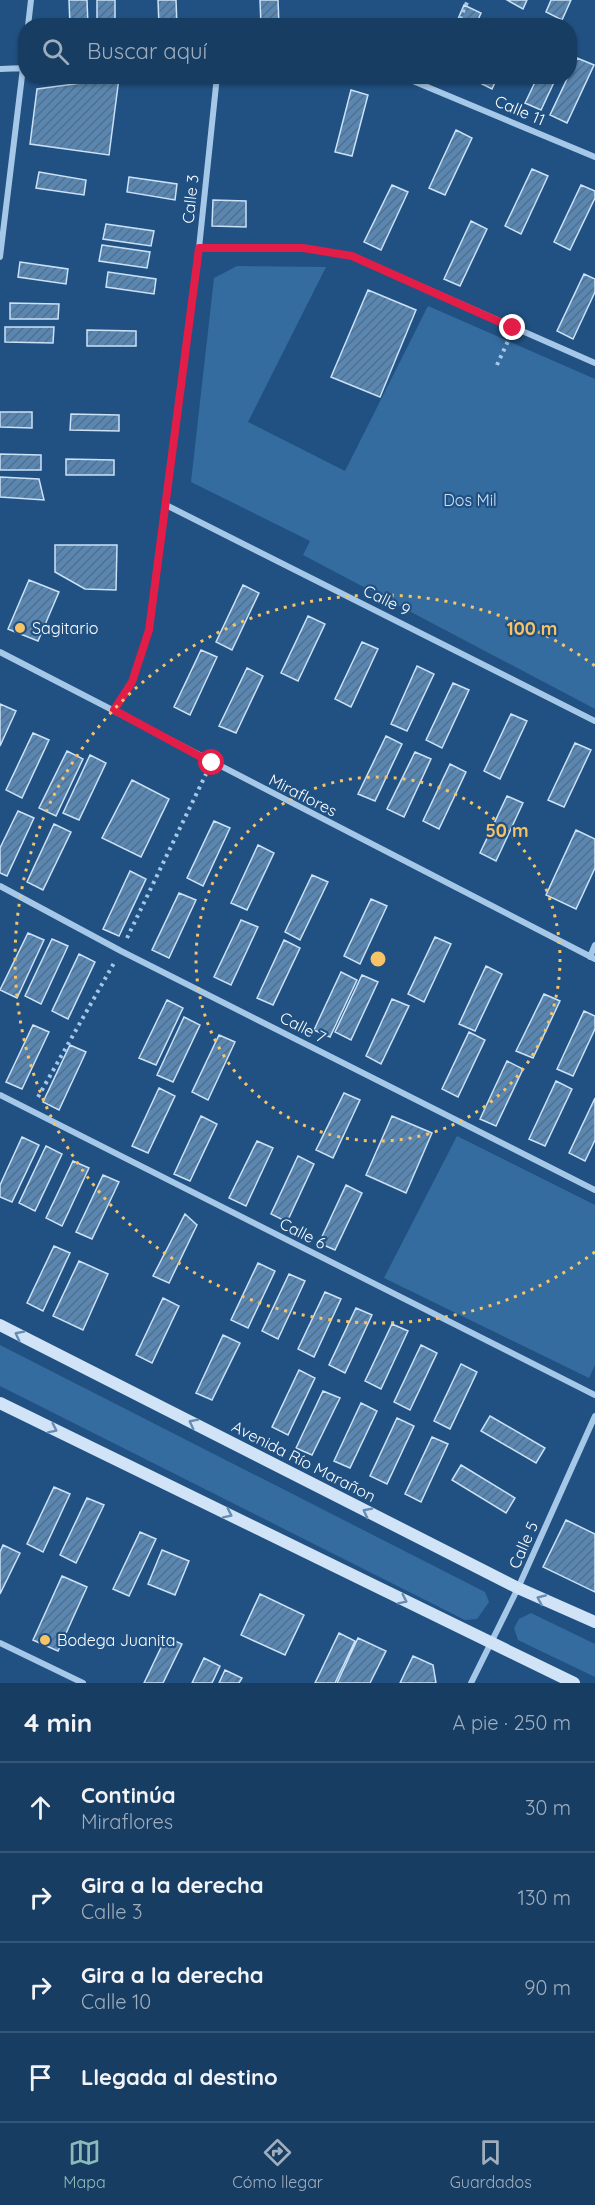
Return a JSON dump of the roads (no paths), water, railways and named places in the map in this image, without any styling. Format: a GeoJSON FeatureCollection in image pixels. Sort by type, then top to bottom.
{"type":"FeatureCollection","features":[{"type":"Feature","properties":{"kind":"main road","name":"Avenida Río Marañon"},"geometry":{"type":"LineString","coordinates":[[0,1325],[518,1588],[595,1622]]}},
{"type":"Feature","properties":{"kind":"main road"},"geometry":{"type":"LineString","coordinates":[[0,1403],[574,1683]]}},
{"type":"Feature","properties":{"kind":"street"},"geometry":{"type":"LineString","coordinates":[[29,18],[31,0]]}},
{"type":"Feature","properties":{"kind":"street"},"geometry":{"type":"LineString","coordinates":[[0,69],[18,68]]}},
{"type":"Feature","properties":{"kind":"street"},"geometry":{"type":"LineString","coordinates":[[0,257],[22,84]]}},
{"type":"Feature","properties":{"kind":"street","name":"Calle 3"},"geometry":{"type":"LineString","coordinates":[[114,710],[132,682],[149,630],[199,248],[216,84]]}},
{"type":"Feature","properties":{"kind":"street","name":"Calle 11"},"geometry":{"type":"LineString","coordinates":[[420,84],[595,157]]}},
{"type":"Feature","properties":{"kind":"street"},"geometry":{"type":"LineString","coordinates":[[199,248],[329,250],[352,256],[595,363]]}},
{"type":"Feature","properties":{"kind":"street","name":"Calle 9"},"geometry":{"type":"LineString","coordinates":[[166,505],[595,721]]}},
{"type":"Feature","properties":{"kind":"street","name":"Miraflores"},"geometry":{"type":"LineString","coordinates":[[0,652],[592,958]]}},
{"type":"Feature","properties":{"kind":"street","name":"Calle 7"},"geometry":{"type":"LineString","coordinates":[[0,886],[121,951],[595,1190]]}},
{"type":"Feature","properties":{"kind":"street"},"geometry":{"type":"LineString","coordinates":[[592,958],[595,945]]}},
{"type":"Feature","properties":{"kind":"street","name":"Calle 6"},"geometry":{"type":"LineString","coordinates":[[0,1095],[595,1395]]}},
{"type":"Feature","properties":{"kind":"street","name":"Calle 5"},"geometry":{"type":"LineString","coordinates":[[471,1683],[518,1588],[595,1416]]}},
{"type":"Feature","properties":{"kind":"street"},"geometry":{"type":"LineString","coordinates":[[0,1643],[83,1683]]}},
{"type":"Feature","properties":{"kind":"place","name":"Sagitario"},"geometry":{"type":"Point","coordinates":[20,628]}},
{"type":"Feature","properties":{"kind":"place","name":"Bodega Juanita"},"geometry":{"type":"Point","coordinates":[45,1640]}},
{"type":"Feature","properties":{"kind":"park label","name":"Dos Mil"},"geometry":{"type":"Point","coordinates":[470,500]}}]}
